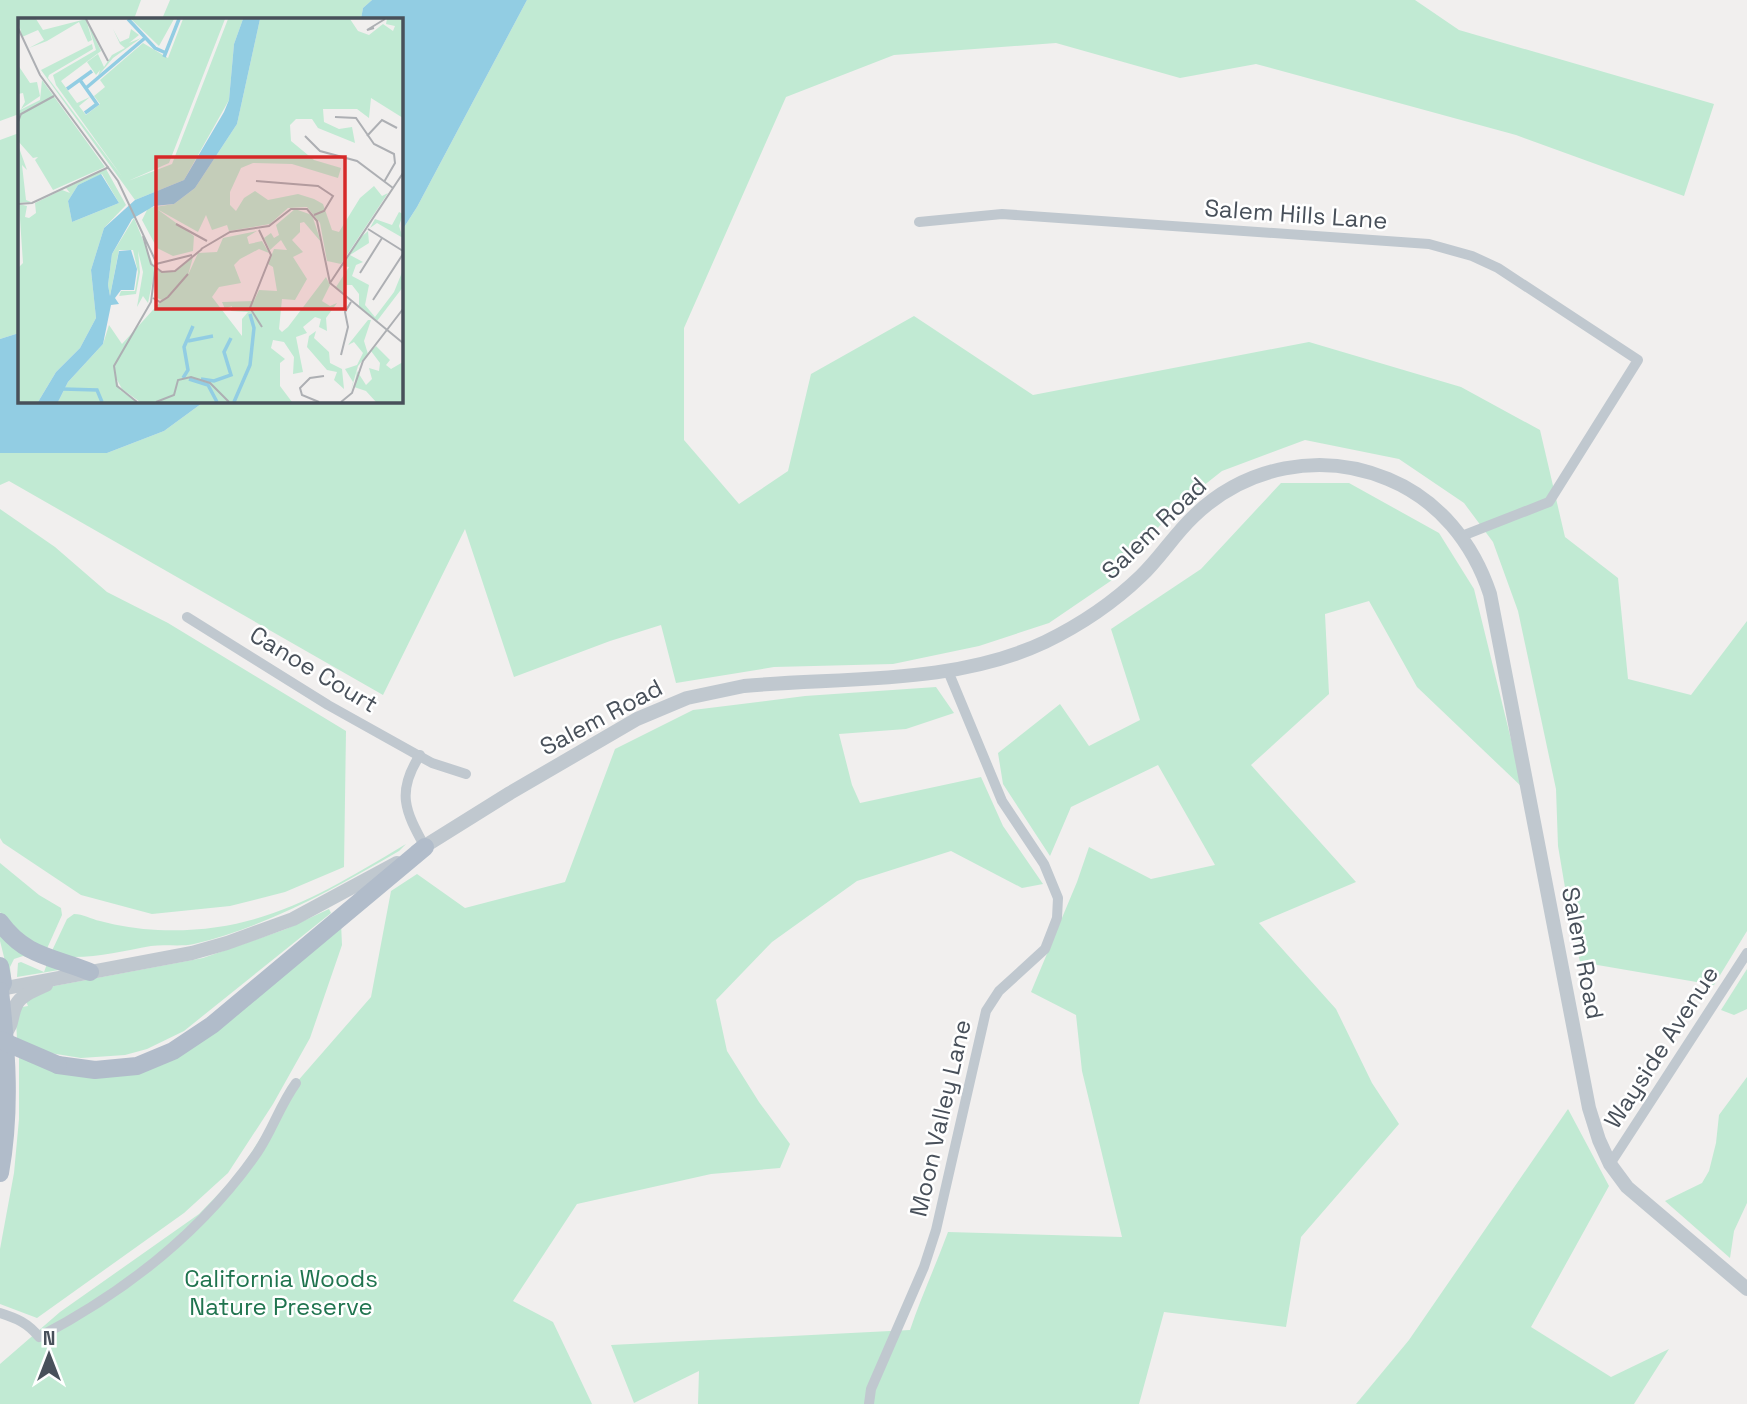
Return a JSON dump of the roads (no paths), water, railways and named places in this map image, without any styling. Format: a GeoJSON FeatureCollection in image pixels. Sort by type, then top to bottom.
{"type":"FeatureCollection","features":[{"type":"Feature","properties":{"kind":"main road"},"geometry":{"type":"LineString","coordinates":[[2,1037],[58,1065],[95,1070],[137,1066],[173,1051],[212,1025],[425,847]]}},
{"type":"Feature","properties":{"kind":"main road"},"geometry":{"type":"LineString","coordinates":[[0,922],[20,944],[32,952],[90,972]]}},
{"type":"Feature","properties":{"kind":"main road"},"geometry":{"type":"LineString","coordinates":[[0,966],[3,983],[0,990],[2,1037],[8,1098],[0,1173]]}},
{"type":"Feature","properties":{"kind":"street","name":"Salem Hills Lane"},"geometry":{"type":"LineString","coordinates":[[919,222],[1002,214],[1429,244],[1472,256],[1498,268],[1638,360],[1549,502],[1462,536]]}},
{"type":"Feature","properties":{"kind":"street","name":"Salem Road"},"geometry":{"type":"LineString","coordinates":[[0,990],[192,953],[271,928],[327,902],[425,847],[510,793],[637,719],[687,698],[744,686],[948,671],[984,664],[1021,652],[1079,624],[1143,574],[1191,518],[1226,490],[1272,470],[1313,464],[1336,465],[1376,474],[1412,491],[1431,505],[1462,536],[1475,558],[1490,594],[1589,1108],[1598,1140],[1610,1164],[1628,1187],[1747,1289]]}},
{"type":"Feature","properties":{"kind":"street","name":"Canoe Court"},"geometry":{"type":"LineString","coordinates":[[187,617],[328,705],[451,771],[466,774]]}},
{"type":"Feature","properties":{"kind":"street","name":"Moon Valley Lane"},"geometry":{"type":"LineString","coordinates":[[869,1404],[869,1395],[924,1267],[936,1230],[986,1011],[999,990],[1045,949],[1053,932],[1058,909],[1058,898],[1044,864],[1002,801],[948,671]]}},
{"type":"Feature","properties":{"kind":"street"},"geometry":{"type":"LineString","coordinates":[[420,755],[407,780],[405,806],[425,847]]}},
{"type":"Feature","properties":{"kind":"street","name":"Wayside Avenue"},"geometry":{"type":"LineString","coordinates":[[1610,1164],[1747,953]]}},
{"type":"Feature","properties":{"kind":"street","name":"Salem Road"},"geometry":{"type":"LineString","coordinates":[[2,1037],[10,1028],[15,1006],[21,998],[59,978]]}},
{"type":"Feature","properties":{"kind":"street"},"geometry":{"type":"LineString","coordinates":[[0,1313],[18,1318],[29,1325],[39,1337],[78,1316],[146,1271],[179,1242],[234,1183],[258,1152],[296,1083]]}},
{"type":"Feature","properties":{"kind":"water"},"geometry":{"type":"Polygon","coordinates":[[[372,0],[527,0],[402,230],[402,18],[361,18],[363,8],[372,0]]]}},
{"type":"Feature","properties":{"kind":"water"},"geometry":{"type":"Polygon","coordinates":[[[18,333],[18,402],[204,402],[164,431],[107,453],[0,453],[0,339],[18,333]]]}},
{"type":"Feature","properties":{"kind":"park label","name":"California Woods Nature Preserve"},"geometry":{"type":"Point","coordinates":[281,1292]}}]}
